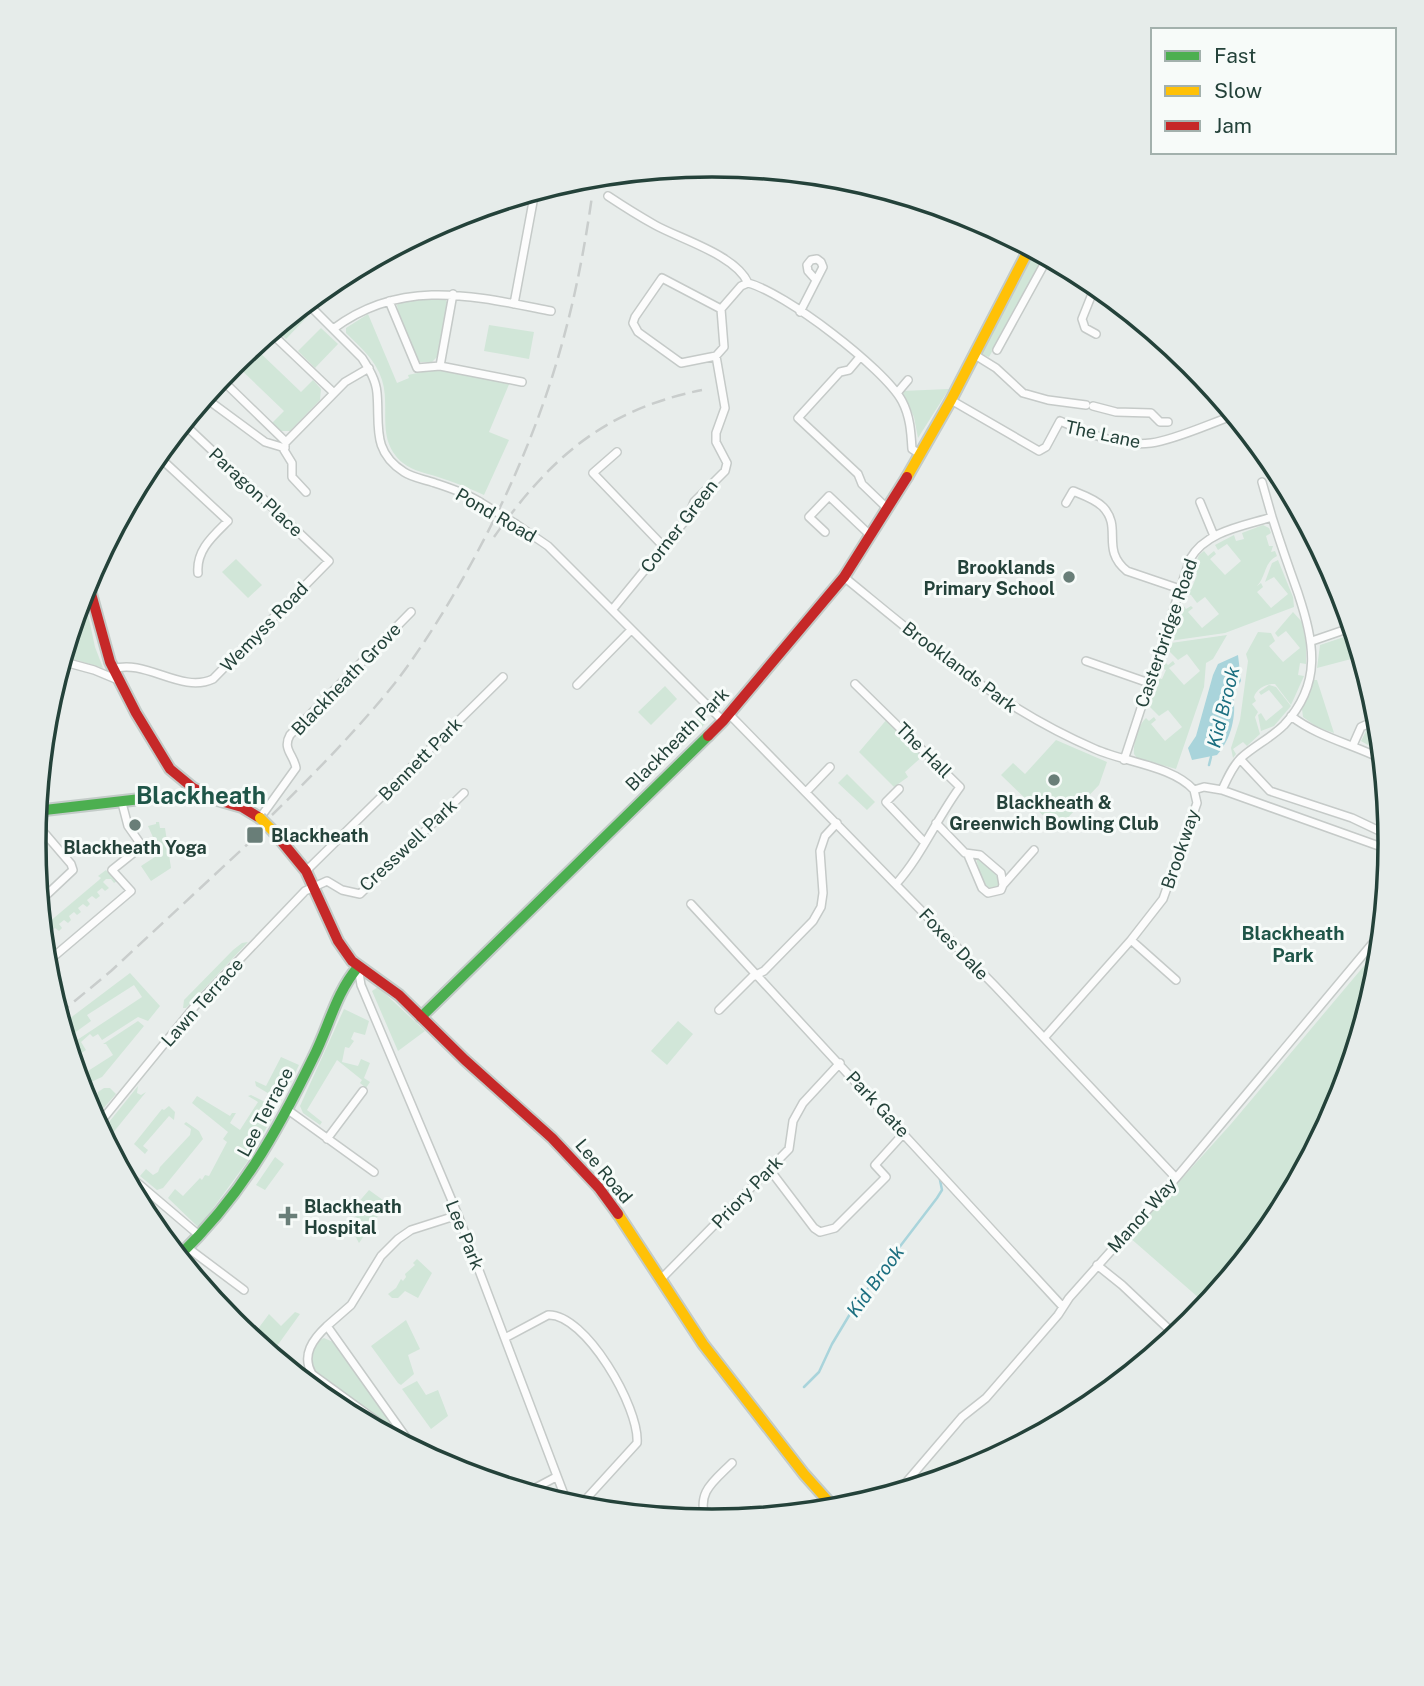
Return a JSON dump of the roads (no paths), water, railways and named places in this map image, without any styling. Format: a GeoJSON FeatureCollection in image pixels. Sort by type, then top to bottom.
{"type":"FeatureCollection","features":[{"type":"Feature","properties":{"kind":"main road","name":"Blackheath Park"},"geometry":{"type":"LineString","coordinates":[[421,1017],[726,718],[844,577],[888,509],[951,400],[1026,255]]}},
{"type":"Feature","properties":{"kind":"main road"},"geometry":{"type":"LineString","coordinates":[[92,599],[100,632],[118,680],[159,752],[176,775],[214,799]]}},
{"type":"Feature","properties":{"kind":"main road"},"geometry":{"type":"LineString","coordinates":[[158,797],[177,788],[176,775]]}},
{"type":"Feature","properties":{"kind":"main road"},"geometry":{"type":"LineString","coordinates":[[47,810],[158,797],[214,799]]}},
{"type":"Feature","properties":{"kind":"main road","name":"Lee Road"},"geometry":{"type":"LineString","coordinates":[[214,799],[242,807],[260,818],[274,832],[306,871],[338,941],[358,967],[399,995],[464,1060],[575,1161],[629,1228],[703,1344],[737,1390],[827,1500]]}},
{"type":"Feature","properties":{"kind":"main road"},"geometry":{"type":"LineString","coordinates":[[47,808],[51,809]]}},
{"type":"Feature","properties":{"kind":"main road","name":"Lee Terrace"},"geometry":{"type":"LineString","coordinates":[[185,1251],[251,1177],[269,1148],[318,1050],[345,983],[358,967]]}},
{"type":"Feature","properties":{"kind":"street"},"geometry":{"type":"LineString","coordinates":[[608,196],[658,227],[695,242],[738,270],[748,283],[778,297],[860,357],[897,393],[909,418],[912,449],[920,454]]}},
{"type":"Feature","properties":{"kind":"street"},"geometry":{"type":"LineString","coordinates":[[514,304],[533,201]]}},
{"type":"Feature","properties":{"kind":"street"},"geometry":{"type":"LineString","coordinates":[[997,350],[1044,265]]}},
{"type":"Feature","properties":{"kind":"street"},"geometry":{"type":"LineString","coordinates":[[721,309],[662,278],[634,323],[638,332],[681,363],[716,356],[724,346],[721,309],[741,286],[748,283]]}},
{"type":"Feature","properties":{"kind":"street"},"geometry":{"type":"LineString","coordinates":[[800,312],[816,280]]}},
{"type":"Feature","properties":{"kind":"street"},"geometry":{"type":"LineString","coordinates":[[440,366],[453,293]]}},
{"type":"Feature","properties":{"kind":"street"},"geometry":{"type":"LineString","coordinates":[[333,329],[356,313],[389,301],[420,294],[453,293],[551,311]]}},
{"type":"Feature","properties":{"kind":"street"},"geometry":{"type":"LineString","coordinates":[[1091,296],[1082,319],[1085,328],[1096,334]]}},
{"type":"Feature","properties":{"kind":"street"},"geometry":{"type":"LineString","coordinates":[[389,301],[417,368],[440,366],[522,382]]}},
{"type":"Feature","properties":{"kind":"street","name":"Pond Road"},"geometry":{"type":"LineString","coordinates":[[313,309],[369,368],[377,393],[378,437],[383,450],[393,463],[414,477],[448,487],[480,502],[548,546],[631,630],[726,718]]}},
{"type":"Feature","properties":{"kind":"street"},"geometry":{"type":"LineString","coordinates":[[277,339],[334,393]]}},
{"type":"Feature","properties":{"kind":"street"},"geometry":{"type":"LineString","coordinates":[[975,355],[996,368],[1023,393],[1116,412],[1151,413],[1160,422],[1168,422]]}},
{"type":"Feature","properties":{"kind":"street","name":"Corner Green"},"geometry":{"type":"LineString","coordinates":[[612,610],[688,517],[694,502],[725,471],[727,463],[716,442],[716,433],[725,408],[716,356]]}},
{"type":"Feature","properties":{"kind":"street"},"geometry":{"type":"LineString","coordinates":[[860,357],[849,370],[840,372],[798,418],[858,474],[862,484],[888,509]]}},
{"type":"Feature","properties":{"kind":"street"},"geometry":{"type":"LineString","coordinates":[[285,445],[345,382],[369,368]]}},
{"type":"Feature","properties":{"kind":"street"},"geometry":{"type":"LineString","coordinates":[[897,393],[908,380]]}},
{"type":"Feature","properties":{"kind":"street"},"geometry":{"type":"LineString","coordinates":[[228,386],[285,445],[292,463],[292,477],[306,492]]}},
{"type":"Feature","properties":{"kind":"street","name":"The Lane"},"geometry":{"type":"LineString","coordinates":[[951,400],[1039,450],[1046,447],[1060,421],[1091,434],[1136,443],[1156,442],[1225,418]]}},
{"type":"Feature","properties":{"kind":"street"},"geometry":{"type":"LineString","coordinates":[[212,403],[265,442],[285,445]]}},
{"type":"Feature","properties":{"kind":"street","name":"Paragon Place"},"geometry":{"type":"LineString","coordinates":[[190,429],[329,561]]}},
{"type":"Feature","properties":{"kind":"street"},"geometry":{"type":"LineString","coordinates":[[617,452],[593,473],[664,547]]}},
{"type":"Feature","properties":{"kind":"street"},"geometry":{"type":"LineString","coordinates":[[165,463],[228,521],[203,547],[197,564],[198,573]]}},
{"type":"Feature","properties":{"kind":"street"},"geometry":{"type":"LineString","coordinates":[[1222,790],[1240,759],[1276,732],[1291,716],[1309,677],[1312,641],[1262,482]]}},
{"type":"Feature","properties":{"kind":"street"},"geometry":{"type":"LineString","coordinates":[[1066,503],[1073,491],[1097,501],[1112,523],[1112,552],[1120,566],[1127,571],[1180,589]]}},
{"type":"Feature","properties":{"kind":"street"},"geometry":{"type":"LineString","coordinates":[[825,532],[809,517],[830,496],[871,536]]}},
{"type":"Feature","properties":{"kind":"street"},"geometry":{"type":"LineString","coordinates":[[1200,502],[1214,536]]}},
{"type":"Feature","properties":{"kind":"street","name":"Casterbridge Road"},"geometry":{"type":"LineString","coordinates":[[1124,760],[1195,550],[1214,536],[1272,517]]}},
{"type":"Feature","properties":{"kind":"street","name":"Wemyss Road"},"geometry":{"type":"LineString","coordinates":[[113,668],[129,667],[192,683],[204,683],[213,679],[329,561]]}},
{"type":"Feature","properties":{"kind":"street","name":"Brooklands Park"},"geometry":{"type":"LineString","coordinates":[[844,577],[940,656],[1001,701],[1082,744],[1175,775],[1194,790]]}},
{"type":"Feature","properties":{"kind":"street","name":"Blackheath Grove"},"geometry":{"type":"LineString","coordinates":[[260,818],[296,768],[287,748],[286,741],[290,735],[411,612]]}},
{"type":"Feature","properties":{"kind":"street"},"geometry":{"type":"LineString","coordinates":[[577,685],[631,630]]}},
{"type":"Feature","properties":{"kind":"street"},"geometry":{"type":"LineString","coordinates":[[1312,641],[1343,630]]}},
{"type":"Feature","properties":{"kind":"street"},"geometry":{"type":"LineString","coordinates":[[1086,661],[1149,683]]}},
{"type":"Feature","properties":{"kind":"street"},"geometry":{"type":"LineString","coordinates":[[70,664],[118,680]]}},
{"type":"Feature","properties":{"kind":"street","name":"Bennett Park"},"geometry":{"type":"LineString","coordinates":[[306,871],[503,677]]}},
{"type":"Feature","properties":{"kind":"street","name":"The Hall"},"geometry":{"type":"LineString","coordinates":[[855,684],[960,787],[912,866],[896,884]]}},
{"type":"Feature","properties":{"kind":"street"},"geometry":{"type":"LineString","coordinates":[[1291,716],[1318,733],[1373,755]]}},
{"type":"Feature","properties":{"kind":"street","name":"Foxes Dale"},"geometry":{"type":"LineString","coordinates":[[726,718],[837,823],[1176,1178]]}},
{"type":"Feature","properties":{"kind":"street"},"geometry":{"type":"LineString","coordinates":[[1353,745],[1362,727],[1368,724]]}},
{"type":"Feature","properties":{"kind":"street"},"geometry":{"type":"LineString","coordinates":[[1240,759],[1270,791],[1352,818],[1378,830]]}},
{"type":"Feature","properties":{"kind":"street"},"geometry":{"type":"LineString","coordinates":[[806,792],[830,767]]}},
{"type":"Feature","properties":{"kind":"street"},"geometry":{"type":"LineString","coordinates":[[1194,790],[1204,787],[1222,790],[1378,846]]}},
{"type":"Feature","properties":{"kind":"street"},"geometry":{"type":"LineString","coordinates":[[899,789],[886,802],[925,843]]}},
{"type":"Feature","properties":{"kind":"street","name":"Brookway"},"geometry":{"type":"LineString","coordinates":[[1044,1038],[1131,940],[1163,899],[1197,803],[1194,790]]}},
{"type":"Feature","properties":{"kind":"street","name":"Cresswell Park"},"geometry":{"type":"LineString","coordinates":[[314,886],[327,881],[342,890],[360,894],[464,793]]}},
{"type":"Feature","properties":{"kind":"street"},"geometry":{"type":"LineString","coordinates":[[55,955],[131,891],[112,870],[142,846],[128,826],[122,803]]}},
{"type":"Feature","properties":{"kind":"street"},"geometry":{"type":"LineString","coordinates":[[719,1010],[764,971],[813,921],[821,907],[823,893],[820,851],[825,836],[837,823]]}},
{"type":"Feature","properties":{"kind":"street"},"geometry":{"type":"LineString","coordinates":[[936,823],[968,855],[982,888],[988,893],[1001,890],[1003,884],[1034,850]]}},
{"type":"Feature","properties":{"kind":"street"},"geometry":{"type":"LineString","coordinates":[[46,834],[73,870],[48,894]]}},
{"type":"Feature","properties":{"kind":"street"},"geometry":{"type":"LineString","coordinates":[[968,855],[980,855],[991,863],[1001,873],[1003,884]]}},
{"type":"Feature","properties":{"kind":"street","name":"Lawn Terrace"},"geometry":{"type":"LineString","coordinates":[[104,1117],[185,1018],[305,891],[314,886]]}},
{"type":"Feature","properties":{"kind":"street","name":"Park Gate"},"geometry":{"type":"LineString","coordinates":[[691,904],[1063,1307]]}},
{"type":"Feature","properties":{"kind":"street"},"geometry":{"type":"LineString","coordinates":[[1131,940],[1176,980]]}},
{"type":"Feature","properties":{"kind":"street","name":"Manor Way"},"geometry":{"type":"LineString","coordinates":[[909,1480],[962,1417],[986,1398],[1097,1265],[1176,1178],[1370,946]]}},
{"type":"Feature","properties":{"kind":"street","name":"Lee Park"},"geometry":{"type":"LineString","coordinates":[[358,967],[361,985],[458,1215],[563,1492]]}},
{"type":"Feature","properties":{"kind":"street","name":"Priory Park"},"geometry":{"type":"LineString","coordinates":[[661,1279],[789,1149],[793,1121],[803,1103],[840,1063]]}},
{"type":"Feature","properties":{"kind":"street"},"geometry":{"type":"LineString","coordinates":[[327,1139],[363,1091]]}},
{"type":"Feature","properties":{"kind":"street"},"geometry":{"type":"LineString","coordinates":[[288,1110],[374,1172]]}},
{"type":"Feature","properties":{"kind":"street"},"geometry":{"type":"LineString","coordinates":[[770,1170],[814,1228],[820,1232],[828,1232],[886,1177],[875,1165],[904,1133]]}},
{"type":"Feature","properties":{"kind":"street"},"geometry":{"type":"LineString","coordinates":[[141,1186],[200,1236]]}},
{"type":"Feature","properties":{"kind":"street"},"geometry":{"type":"LineString","coordinates":[[353,1404],[312,1374],[307,1365],[308,1350],[327,1326],[351,1305],[381,1256],[398,1239],[411,1230],[458,1215]]}},
{"type":"Feature","properties":{"kind":"street"},"geometry":{"type":"LineString","coordinates":[[188,1248],[244,1290]]}},
{"type":"Feature","properties":{"kind":"street"},"geometry":{"type":"LineString","coordinates":[[1097,1265],[1167,1329]]}},
{"type":"Feature","properties":{"kind":"street"},"geometry":{"type":"LineString","coordinates":[[505,1338],[548,1315],[566,1319],[600,1355],[620,1385],[638,1433],[637,1443],[587,1498]]}},
{"type":"Feature","properties":{"kind":"street"},"geometry":{"type":"LineString","coordinates":[[327,1326],[402,1433]]}},
{"type":"Feature","properties":{"kind":"street"},"geometry":{"type":"LineString","coordinates":[[703,1510],[705,1494],[732,1463]]}},
{"type":"Feature","properties":{"kind":"street"},"geometry":{"type":"LineString","coordinates":[[538,1487],[556,1477]]}},
{"type":"Feature","properties":{"kind":"water"},"geometry":{"type":"Polygon","coordinates":[[[1238,655],[1241,681],[1233,695],[1234,711],[1229,735],[1217,755],[1192,760],[1188,748],[1196,736],[1213,675],[1218,664],[1238,655]]]}},
{"type":"Feature","properties":{"kind":"waterway","name":"Kid Brook"},"geometry":{"type":"LineString","coordinates":[[1209,765],[1211,757]]}},
{"type":"Feature","properties":{"kind":"waterway","name":"Kid Brook"},"geometry":{"type":"LineString","coordinates":[[804,1387],[819,1372],[856,1304],[937,1198],[942,1190],[939,1175]]}},
{"type":"Feature","properties":{"kind":"railway"},"geometry":{"type":"LineString","coordinates":[[272,815],[366,718],[395,683],[436,624],[472,562],[516,473],[550,385],[575,294],[592,196]]}},
{"type":"Feature","properties":{"kind":"railway"},"geometry":{"type":"LineString","coordinates":[[494,537],[537,483],[583,441],[636,410],[702,390]]}},
{"type":"Feature","properties":{"kind":"railway"},"geometry":{"type":"LineString","coordinates":[[66,1008],[111,971],[251,841]]}},
{"type":"Feature","properties":{"kind":"place","name":"Brooklands Primary School"},"geometry":{"type":"Point","coordinates":[1069,577]}},
{"type":"Feature","properties":{"kind":"place","name":"Blackheath & Greenwich Bowling Club"},"geometry":{"type":"Point","coordinates":[1054,780]}},
{"type":"Feature","properties":{"kind":"place","name":"Blackheath Yoga"},"geometry":{"type":"Point","coordinates":[135,825]}},
{"type":"Feature","properties":{"kind":"place","name":"Blackheath"},"geometry":{"type":"Point","coordinates":[255,835]}},
{"type":"Feature","properties":{"kind":"place","name":"Blackheath Hospital"},"geometry":{"type":"Point","coordinates":[288,1216]}},
{"type":"Feature","properties":{"kind":"district","name":"Blackheath"},"geometry":{"type":"Point","coordinates":[201,795]}},
{"type":"Feature","properties":{"kind":"district","name":"Blackheath Park"},"geometry":{"type":"Point","coordinates":[1293,944]}}]}
